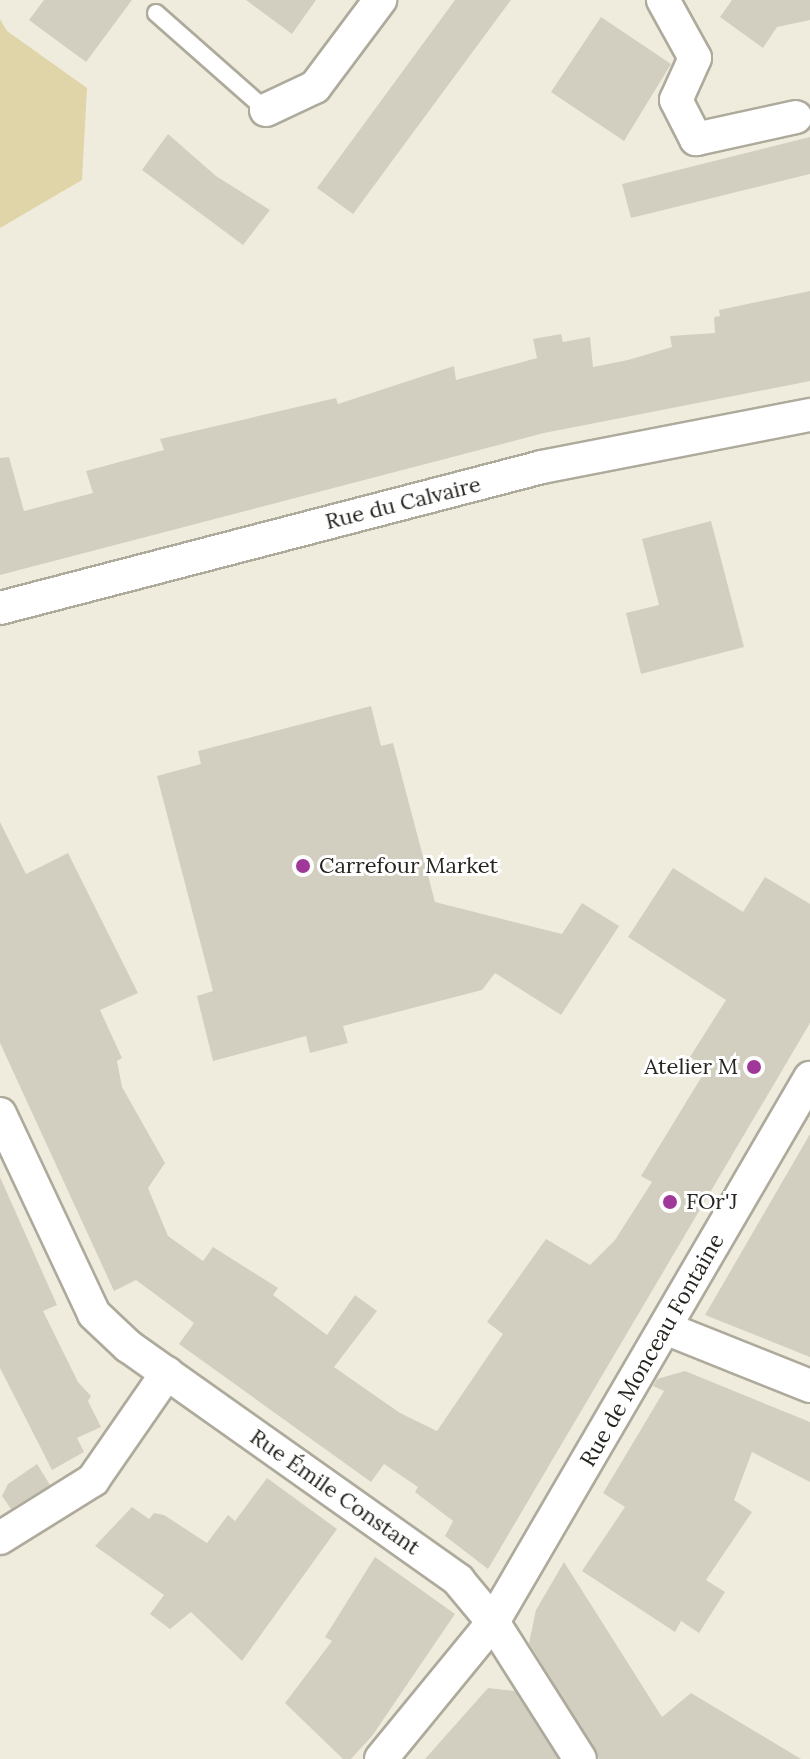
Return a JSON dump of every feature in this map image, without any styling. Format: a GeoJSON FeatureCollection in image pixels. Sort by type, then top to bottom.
{"type":"FeatureCollection","features":[{"type":"Feature","properties":{"kind":"street"},"geometry":{"type":"LineString","coordinates":[[266,110],[315,87],[380,0]]}},
{"type":"Feature","properties":{"kind":"street"},"geometry":{"type":"LineString","coordinates":[[663,0],[695,58],[676,100],[696,139],[796,117]]}},
{"type":"Feature","properties":{"kind":"street","name":"Rue du Calvaire"},"geometry":{"type":"LineString","coordinates":[[0,608],[542,467],[810,415]]}},
{"type":"Feature","properties":{"kind":"street","name":"Rue de Monceau Fontaine"},"geometry":{"type":"LineString","coordinates":[[381,1759],[493,1622],[810,1078]]}},
{"type":"Feature","properties":{"kind":"street","name":"Rue Émile Constant"},"geometry":{"type":"LineString","coordinates":[[0,1114],[94,1314],[167,1373],[458,1580],[493,1622],[580,1759]]}},
{"type":"Feature","properties":{"kind":"street"},"geometry":{"type":"LineString","coordinates":[[665,1328],[810,1386]]}},
{"type":"Feature","properties":{"kind":"street"},"geometry":{"type":"LineString","coordinates":[[0,1538],[93,1480],[167,1373]]}},
{"type":"Feature","properties":{"kind":"lane"},"geometry":{"type":"LineString","coordinates":[[156,13],[266,110]]}},
{"type":"Feature","properties":{"kind":"shaded area"},"geometry":{"type":"Polygon","coordinates":[[[0,19],[7,31],[87,88],[82,180],[0,228],[0,19]]]}},
{"type":"Feature","properties":{"kind":"building"},"geometry":{"type":"Polygon","coordinates":[[[44,0],[132,0],[86,62],[29,20],[44,0]]]}},
{"type":"Feature","properties":{"kind":"building"},"geometry":{"type":"Polygon","coordinates":[[[246,0],[316,0],[292,34],[246,0]]]}},
{"type":"Feature","properties":{"kind":"building"},"geometry":{"type":"Polygon","coordinates":[[[455,0],[511,0],[353,214],[317,188],[455,0]]]}},
{"type":"Feature","properties":{"kind":"building"},"geometry":{"type":"Polygon","coordinates":[[[732,0],[810,0],[810,20],[777,27],[763,48],[720,17],[732,0]]]}},
{"type":"Feature","properties":{"kind":"building"},"geometry":{"type":"Polygon","coordinates":[[[601,17],[671,64],[624,141],[551,92],[601,17]]]}},
{"type":"Feature","properties":{"kind":"building"},"geometry":{"type":"Polygon","coordinates":[[[168,134],[216,176],[270,210],[243,245],[142,170],[168,134]]]}},
{"type":"Feature","properties":{"kind":"building"},"geometry":{"type":"Polygon","coordinates":[[[810,137],[810,174],[631,218],[622,184],[810,137]]]}},
{"type":"Feature","properties":{"kind":"building"},"geometry":{"type":"Polygon","coordinates":[[[810,291],[810,381],[544,433],[0,575],[0,458],[9,457],[24,511],[93,493],[86,471],[164,450],[160,439],[336,398],[338,404],[454,366],[456,380],[537,358],[533,339],[561,334],[563,342],[590,337],[593,367],[628,360],[672,347],[670,336],[715,333],[714,317],[720,316],[719,310],[810,291]]]}},
{"type":"Feature","properties":{"kind":"building"},"geometry":{"type":"Polygon","coordinates":[[[711,521],[744,647],[641,674],[626,613],[659,605],[642,539],[711,521]]]}},
{"type":"Feature","properties":{"kind":"building","name":"Carrefour Market"},"geometry":{"type":"Polygon","coordinates":[[[371,706],[381,746],[393,743],[435,902],[562,934],[582,903],[619,926],[561,1015],[495,973],[482,990],[343,1026],[348,1043],[310,1053],[306,1036],[213,1061],[197,996],[213,991],[157,776],[201,764],[198,751],[371,706]]]}},
{"type":"Feature","properties":{"kind":"building"},"geometry":{"type":"Polygon","coordinates":[[[0,822],[26,874],[68,853],[138,993],[100,1010],[122,1058],[117,1061],[122,1087],[165,1163],[148,1188],[168,1236],[203,1261],[213,1247],[278,1288],[273,1295],[327,1335],[355,1295],[377,1311],[334,1367],[400,1413],[437,1431],[503,1334],[487,1322],[546,1239],[590,1265],[615,1240],[652,1182],[641,1176],[707,1068],[690,1057],[726,1000],[628,937],[673,868],[743,912],[765,877],[810,904],[810,1023],[488,1569],[445,1536],[453,1521],[415,1492],[418,1487],[384,1464],[371,1482],[179,1344],[194,1323],[136,1280],[114,1291],[0,1043],[0,822]]]}},
{"type":"Feature","properties":{"kind":"building"},"geometry":{"type":"Polygon","coordinates":[[[810,1134],[810,1357],[705,1315],[810,1134]]]}},
{"type":"Feature","properties":{"kind":"building"},"geometry":{"type":"Polygon","coordinates":[[[0,1177],[57,1305],[43,1311],[78,1382],[91,1396],[88,1401],[101,1427],[77,1438],[84,1452],[52,1470],[0,1368],[0,1177]]]}},
{"type":"Feature","properties":{"kind":"building"},"geometry":{"type":"Polygon","coordinates":[[[685,1371],[810,1422],[810,1482],[752,1452],[734,1500],[752,1512],[706,1580],[725,1592],[699,1633],[681,1621],[675,1632],[582,1571],[625,1507],[603,1493],[664,1391],[653,1386],[657,1379],[685,1371]]]}},
{"type":"Feature","properties":{"kind":"building"},"geometry":{"type":"Polygon","coordinates":[[[37,1464],[50,1485],[11,1509],[2,1496],[8,1484],[37,1464]]]}},
{"type":"Feature","properties":{"kind":"building"},"geometry":{"type":"Polygon","coordinates":[[[267,1478],[337,1529],[242,1661],[191,1612],[170,1629],[150,1614],[164,1595],[95,1546],[132,1507],[149,1519],[154,1513],[164,1515],[207,1543],[228,1515],[235,1521],[267,1478]]]}},
{"type":"Feature","properties":{"kind":"building"},"geometry":{"type":"Polygon","coordinates":[[[375,1557],[455,1614],[372,1736],[351,1759],[343,1759],[285,1703],[332,1641],[325,1637],[375,1557]]]}},
{"type":"Feature","properties":{"kind":"building"},"geometry":{"type":"Polygon","coordinates":[[[564,1562],[662,1717],[691,1693],[801,1759],[599,1759],[529,1643],[536,1610],[564,1562]]]}},
{"type":"Feature","properties":{"kind":"building"},"geometry":{"type":"Polygon","coordinates":[[[488,1688],[515,1691],[558,1759],[425,1759],[488,1688]]]}},
{"type":"Feature","properties":{"kind":"place","name":"Carrefour Market"},"geometry":{"type":"Point","coordinates":[303,866]}},
{"type":"Feature","properties":{"kind":"place","name":"Atelier M"},"geometry":{"type":"Point","coordinates":[754,1067]}},
{"type":"Feature","properties":{"kind":"place","name":"FOr'J"},"geometry":{"type":"Point","coordinates":[670,1202]}}]}
